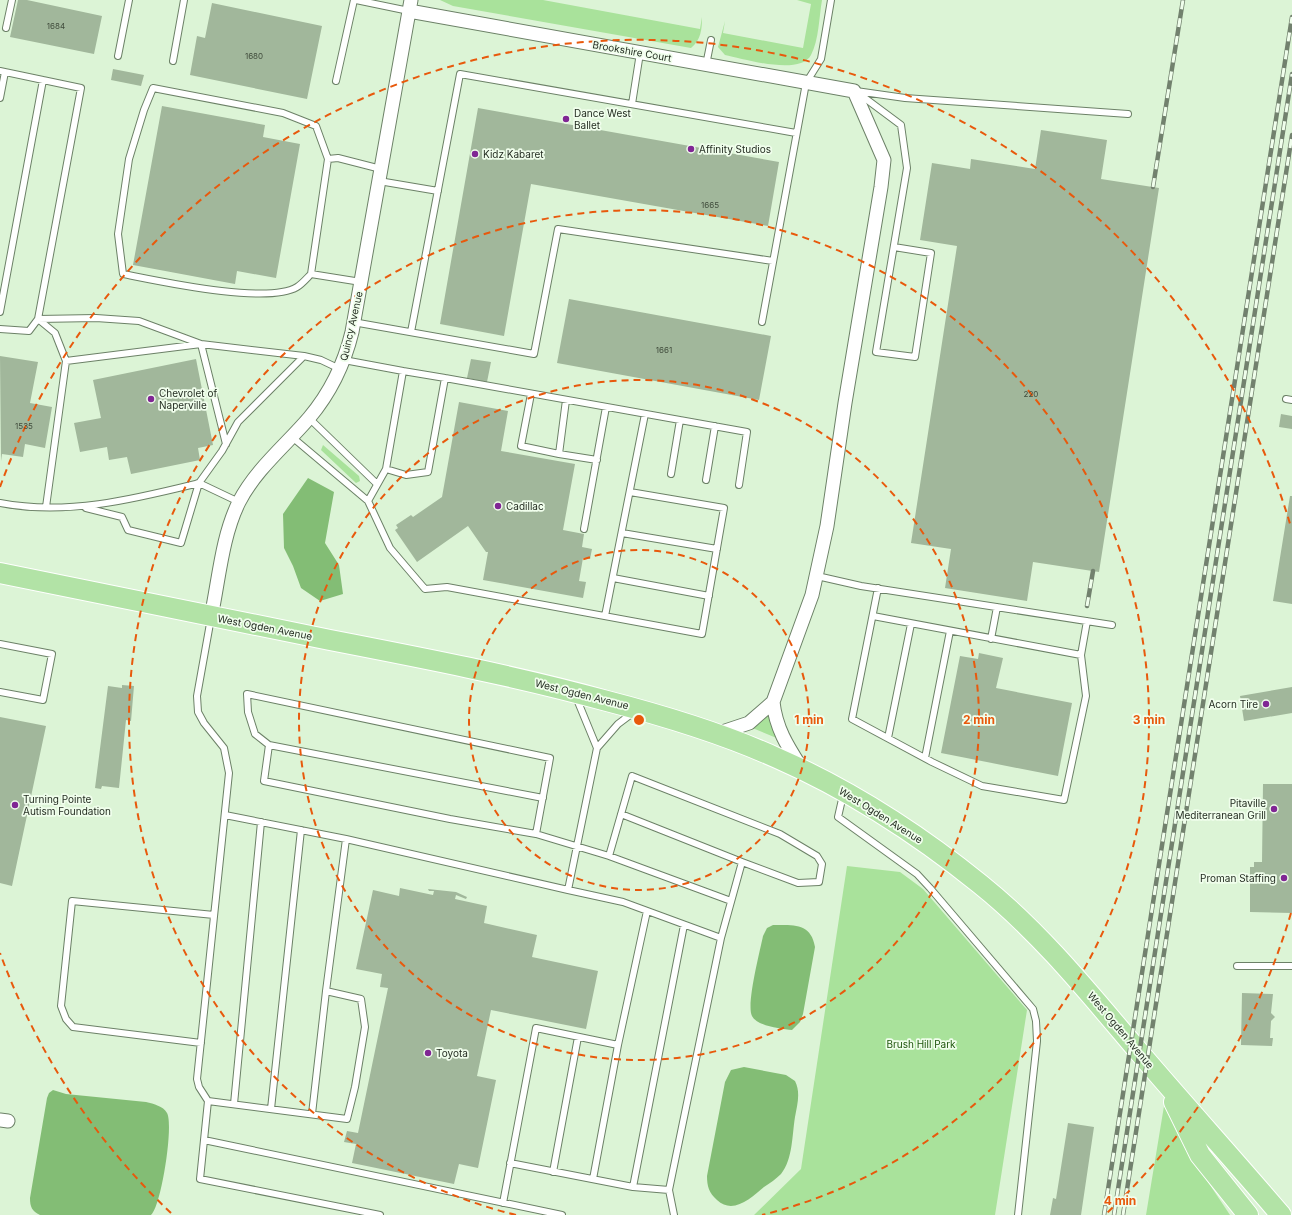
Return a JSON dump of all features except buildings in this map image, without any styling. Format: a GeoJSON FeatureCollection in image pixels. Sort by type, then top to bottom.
{"type":"FeatureCollection","features":[{"type":"Feature","properties":{"kind":"main road","name":"West Ogden Avenue"},"geometry":{"type":"LineString","coordinates":[[0,572],[211,617],[462,666],[574,691],[638,709],[716,734],[802,769],[844,791],[891,820],[935,850],[1000,901],[1076,977],[1281,1215]]}},
{"type":"Feature","properties":{"kind":"main road","name":"West Ogden Avenue"},"geometry":{"type":"LineString","coordinates":[[1164,1080],[1200,1155],[1248,1215]]}},
{"type":"Feature","properties":{"kind":"street","name":"Brookshire Court"},"geometry":{"type":"LineString","coordinates":[[410,5],[640,53],[854,91]]}},
{"type":"Feature","properties":{"kind":"street","name":"Quincy Avenue"},"geometry":{"type":"LineString","coordinates":[[211,617],[228,535],[239,502],[261,470],[309,418],[333,385],[342,364],[353,322],[361,282],[410,5]]}},
{"type":"Feature","properties":{"kind":"street"},"geometry":{"type":"LineString","coordinates":[[802,769],[782,737],[774,719],[773,702],[817,576],[827,526],[884,160],[854,91]]}},
{"type":"Feature","properties":{"kind":"street"},"geometry":{"type":"LineString","coordinates":[[716,734],[749,723],[773,702]]}},
{"type":"Feature","properties":{"kind":"lane"},"geometry":{"type":"LineString","coordinates":[[6,28],[12,0]]}},
{"type":"Feature","properties":{"kind":"lane"},"geometry":{"type":"LineString","coordinates":[[118,56],[129,0]]}},
{"type":"Feature","properties":{"kind":"lane"},"geometry":{"type":"LineString","coordinates":[[173,61],[184,0]]}},
{"type":"Feature","properties":{"kind":"lane"},"geometry":{"type":"LineString","coordinates":[[336,81],[355,0],[410,5]]}},
{"type":"Feature","properties":{"kind":"lane"},"geometry":{"type":"LineString","coordinates":[[762,322],[806,83],[821,58],[831,0]]}},
{"type":"Feature","properties":{"kind":"lane"},"geometry":{"type":"LineString","coordinates":[[706,65],[710,40]]}},
{"type":"Feature","properties":{"kind":"lane"},"geometry":{"type":"LineString","coordinates":[[632,104],[640,53]]}},
{"type":"Feature","properties":{"kind":"lane"},"geometry":{"type":"LineString","coordinates":[[0,98],[2,72],[81,88],[38,319],[28,332],[0,329]]}},
{"type":"Feature","properties":{"kind":"lane"},"geometry":{"type":"LineString","coordinates":[[411,332],[460,74],[796,133]]}},
{"type":"Feature","properties":{"kind":"lane"},"geometry":{"type":"LineString","coordinates":[[0,312],[43,80]]}},
{"type":"Feature","properties":{"kind":"lane"},"geometry":{"type":"LineString","coordinates":[[153,88],[283,113],[316,126],[328,159],[311,274],[297,287],[270,294],[187,286],[123,274],[118,234],[129,158],[144,110],[153,88]]}},
{"type":"Feature","properties":{"kind":"lane"},"geometry":{"type":"LineString","coordinates":[[854,91],[905,98],[1128,114]]}},
{"type":"Feature","properties":{"kind":"lane"},"geometry":{"type":"LineString","coordinates":[[854,91],[901,125],[907,168],[876,352],[915,357],[932,253],[894,247]]}},
{"type":"Feature","properties":{"kind":"lane"},"geometry":{"type":"LineString","coordinates":[[328,159],[338,158],[380,175],[438,191]]}},
{"type":"Feature","properties":{"kind":"lane"},"geometry":{"type":"LineString","coordinates":[[353,322],[534,354],[558,229],[773,261]]}},
{"type":"Feature","properties":{"kind":"lane"},"geometry":{"type":"LineString","coordinates":[[311,274],[361,282]]}},
{"type":"Feature","properties":{"kind":"lane"},"geometry":{"type":"LineString","coordinates":[[38,319],[96,318],[139,321],[201,344],[304,356],[342,364],[402,371],[747,432],[739,485]]}},
{"type":"Feature","properties":{"kind":"lane"},"geometry":{"type":"LineString","coordinates":[[38,319],[55,333],[66,361],[46,507]]}},
{"type":"Feature","properties":{"kind":"lane"},"geometry":{"type":"LineString","coordinates":[[66,361],[201,344]]}},
{"type":"Feature","properties":{"kind":"lane"},"geometry":{"type":"LineString","coordinates":[[201,344],[226,444]]}},
{"type":"Feature","properties":{"kind":"lane"},"geometry":{"type":"LineString","coordinates":[[83,507],[122,517],[128,530],[181,543],[199,483],[226,444],[238,422],[304,356]]}},
{"type":"Feature","properties":{"kind":"lane"},"geometry":{"type":"LineString","coordinates":[[368,502],[386,469],[402,371]]}},
{"type":"Feature","properties":{"kind":"lane"},"geometry":{"type":"LineString","coordinates":[[386,469],[406,475],[428,472],[445,378]]}},
{"type":"Feature","properties":{"kind":"lane"},"geometry":{"type":"LineString","coordinates":[[531,394],[521,446],[597,460]]}},
{"type":"Feature","properties":{"kind":"lane"},"geometry":{"type":"LineString","coordinates":[[559,454],[566,400]]}},
{"type":"Feature","properties":{"kind":"lane"},"geometry":{"type":"LineString","coordinates":[[584,529],[606,407]]}},
{"type":"Feature","properties":{"kind":"lane"},"geometry":{"type":"LineString","coordinates":[[606,616],[645,414]]}},
{"type":"Feature","properties":{"kind":"lane"},"geometry":{"type":"LineString","coordinates":[[309,418],[377,484]]}},
{"type":"Feature","properties":{"kind":"lane"},"geometry":{"type":"LineString","coordinates":[[671,474],[680,420]]}},
{"type":"Feature","properties":{"kind":"lane"},"geometry":{"type":"LineString","coordinates":[[706,480],[715,426]]}},
{"type":"Feature","properties":{"kind":"lane"},"geometry":{"type":"LineString","coordinates":[[291,436],[368,502],[390,548],[425,589],[447,587],[702,634],[724,508],[630,492]]}},
{"type":"Feature","properties":{"kind":"lane"},"geometry":{"type":"LineString","coordinates":[[0,503],[23,508],[83,507],[149,496],[199,483],[239,502]]}},
{"type":"Feature","properties":{"kind":"lane"},"geometry":{"type":"LineString","coordinates":[[622,533],[717,549]]}},
{"type":"Feature","properties":{"kind":"lane"},"geometry":{"type":"LineString","coordinates":[[817,576],[878,588],[1112,625]]}},
{"type":"Feature","properties":{"kind":"lane"},"geometry":{"type":"LineString","coordinates":[[613,578],[709,596]]}},
{"type":"Feature","properties":{"kind":"lane"},"geometry":{"type":"LineString","coordinates":[[878,588],[852,718],[925,758],[982,786],[1064,800],[1086,696],[1081,655],[1087,621]]}},
{"type":"Feature","properties":{"kind":"lane"},"geometry":{"type":"LineString","coordinates":[[991,639],[997,607]]}},
{"type":"Feature","properties":{"kind":"lane"},"geometry":{"type":"LineString","coordinates":[[873,616],[1081,655]]}},
{"type":"Feature","properties":{"kind":"lane"},"geometry":{"type":"LineString","coordinates":[[211,617],[197,696],[198,712],[204,723],[224,748],[227,756],[229,773],[197,1079],[199,1087],[208,1101],[200,1179],[380,1215]]}},
{"type":"Feature","properties":{"kind":"lane"},"geometry":{"type":"LineString","coordinates":[[888,738],[911,624]]}},
{"type":"Feature","properties":{"kind":"lane"},"geometry":{"type":"LineString","coordinates":[[925,758],[950,631]]}},
{"type":"Feature","properties":{"kind":"lane"},"geometry":{"type":"LineString","coordinates":[[0,644],[52,654],[43,700],[0,692]]}},
{"type":"Feature","properties":{"kind":"lane"},"geometry":{"type":"LineString","coordinates":[[574,691],[597,748]]}},
{"type":"Feature","properties":{"kind":"lane"},"geometry":{"type":"LineString","coordinates":[[536,834],[543,798],[550,758],[247,694],[248,712],[255,734],[269,745],[543,798]]}},
{"type":"Feature","properties":{"kind":"lane"},"geometry":{"type":"LineString","coordinates":[[568,890],[597,748],[618,724],[638,709]]}},
{"type":"Feature","properties":{"kind":"lane"},"geometry":{"type":"LineString","coordinates":[[269,745],[264,782],[450,819],[536,834],[609,856],[731,901]]}},
{"type":"Feature","properties":{"kind":"lane"},"geometry":{"type":"LineString","coordinates":[[609,856],[621,814],[632,776],[780,834],[817,856],[822,864],[819,882],[798,883],[621,814]]}},
{"type":"Feature","properties":{"kind":"lane"},"geometry":{"type":"LineString","coordinates":[[844,791],[838,817],[917,874],[1033,1009],[1036,1021],[1037,1041],[1018,1215]]}},
{"type":"Feature","properties":{"kind":"lane"},"geometry":{"type":"LineString","coordinates":[[225,815],[346,839],[623,902],[721,938]]}},
{"type":"Feature","properties":{"kind":"lane"},"geometry":{"type":"LineString","coordinates":[[234,1104],[261,822]]}},
{"type":"Feature","properties":{"kind":"lane"},"geometry":{"type":"LineString","coordinates":[[271,1109],[301,830]]}},
{"type":"Feature","properties":{"kind":"lane"},"geometry":{"type":"LineString","coordinates":[[312,1114],[346,839]]}},
{"type":"Feature","properties":{"kind":"lane"},"geometry":{"type":"LineString","coordinates":[[674,1215],[669,1190],[721,938],[742,862]]}},
{"type":"Feature","properties":{"kind":"lane"},"geometry":{"type":"LineString","coordinates":[[201,1043],[73,1027],[66,1020],[61,1006],[72,901],[214,915]]}},
{"type":"Feature","properties":{"kind":"lane"},"geometry":{"type":"LineString","coordinates":[[593,1179],[618,1045],[647,911]]}},
{"type":"Feature","properties":{"kind":"lane"},"geometry":{"type":"LineString","coordinates":[[633,1187],[684,925]]}},
{"type":"Feature","properties":{"kind":"lane"},"geometry":{"type":"LineString","coordinates":[[1237,966],[1292,966]]}},
{"type":"Feature","properties":{"kind":"lane"},"geometry":{"type":"LineString","coordinates":[[208,1101],[346,1119],[355,1087],[365,1027],[361,999],[326,991]]}},
{"type":"Feature","properties":{"kind":"lane"},"geometry":{"type":"LineString","coordinates":[[502,1203],[536,1028],[618,1045]]}},
{"type":"Feature","properties":{"kind":"lane"},"geometry":{"type":"LineString","coordinates":[[553,1172],[578,1037]]}},
{"type":"Feature","properties":{"kind":"lane"},"geometry":{"type":"LineString","coordinates":[[204,1140],[562,1215]]}},
{"type":"Feature","properties":{"kind":"lane"},"geometry":{"type":"LineString","coordinates":[[510,1163],[633,1187],[669,1190]]}},
{"type":"Feature","properties":{"kind":"green space"},"geometry":{"type":"Polygon","coordinates":[[[440,0],[543,0],[700,29],[702,17],[702,26],[699,38],[691,48],[453,6],[440,0]]]}},
{"type":"Feature","properties":{"kind":"green space"},"geometry":{"type":"Polygon","coordinates":[[[797,0],[822,0],[816,42],[811,55],[805,61],[796,64],[784,65],[758,62],[725,55],[718,47],[725,21],[723,33],[803,48],[811,4],[797,0]]]}},
{"type":"Feature","properties":{"kind":"green space"},"geometry":{"type":"Polygon","coordinates":[[[323,445],[359,476],[360,481],[356,483],[321,450],[323,445]]]}},
{"type":"Feature","properties":{"kind":"green space"},"geometry":{"type":"Polygon","coordinates":[[[769,711],[779,739],[750,727],[769,711]]]}},
{"type":"Feature","properties":{"kind":"green space","name":"Brush Hill Park"},"geometry":{"type":"Polygon","coordinates":[[[847,866],[900,872],[923,889],[1027,1010],[995,1215],[754,1215],[801,1169],[847,866]]]}},
{"type":"Feature","properties":{"kind":"green space"},"geometry":{"type":"Polygon","coordinates":[[[1164,1106],[1192,1158],[1230,1215],[1146,1215],[1164,1106]]]}},
{"type":"Feature","properties":{"kind":"shaded area"},"geometry":{"type":"Polygon","coordinates":[[[308,478],[334,492],[325,543],[339,565],[343,594],[320,601],[301,588],[293,566],[284,548],[283,514],[308,478]]]}},
{"type":"Feature","properties":{"kind":"shaded area"},"geometry":{"type":"Polygon","coordinates":[[[773,925],[788,925],[805,929],[810,933],[815,947],[803,1014],[800,1022],[792,1030],[764,1025],[752,1016],[752,990],[763,936],[767,928],[773,925]]]}},
{"type":"Feature","properties":{"kind":"shaded area"},"geometry":{"type":"Polygon","coordinates":[[[744,1067],[786,1075],[795,1081],[798,1090],[798,1099],[790,1154],[785,1168],[777,1178],[748,1200],[729,1206],[723,1204],[712,1195],[708,1186],[707,1176],[725,1082],[731,1070],[744,1067]]]}},
{"type":"Feature","properties":{"kind":"shaded area"},"geometry":{"type":"Polygon","coordinates":[[[53,1090],[66,1094],[146,1102],[158,1106],[167,1113],[169,1120],[168,1148],[159,1197],[155,1209],[151,1215],[40,1215],[33,1210],[30,1204],[30,1198],[47,1098],[49,1093],[53,1090]]]}},
{"type":"Feature","properties":{"kind":"railway"},"geometry":{"type":"LineString","coordinates":[[1153,187],[1183,0]]}},
{"type":"Feature","properties":{"kind":"railway"},"geometry":{"type":"LineString","coordinates":[[1104,1215],[1292,17]]}},
{"type":"Feature","properties":{"kind":"railway"},"geometry":{"type":"LineString","coordinates":[[1114,1215],[1292,74]]}},
{"type":"Feature","properties":{"kind":"railway"},"geometry":{"type":"LineString","coordinates":[[1123,1215],[1292,135]]}},
{"type":"Feature","properties":{"kind":"railway"},"geometry":{"type":"LineString","coordinates":[[1087,606],[1093,571]]}},
{"type":"Feature","properties":{"kind":"place","name":"Dance West Ballet"},"geometry":{"type":"Point","coordinates":[566,119]}},
{"type":"Feature","properties":{"kind":"place","name":"Affinity Studios"},"geometry":{"type":"Point","coordinates":[691,149]}},
{"type":"Feature","properties":{"kind":"place","name":"Kidz Kabaret"},"geometry":{"type":"Point","coordinates":[475,154]}},
{"type":"Feature","properties":{"kind":"place","name":"Chevrolet of Naperville"},"geometry":{"type":"Point","coordinates":[151,399]}},
{"type":"Feature","properties":{"kind":"place","name":"Cadillac"},"geometry":{"type":"Point","coordinates":[498,506]}},
{"type":"Feature","properties":{"kind":"place","name":"Acorn Tire"},"geometry":{"type":"Point","coordinates":[1266,704]}},
{"type":"Feature","properties":{"kind":"place","name":"Turning Pointe Autism Foundation"},"geometry":{"type":"Point","coordinates":[15,805]}},
{"type":"Feature","properties":{"kind":"place","name":"Pitaville Mediterranean Grill"},"geometry":{"type":"Point","coordinates":[1274,809]}},
{"type":"Feature","properties":{"kind":"place","name":"Proman Staffing"},"geometry":{"type":"Point","coordinates":[1284,878]}},
{"type":"Feature","properties":{"kind":"place","name":"Toyota"},"geometry":{"type":"Point","coordinates":[428,1053]}}]}
